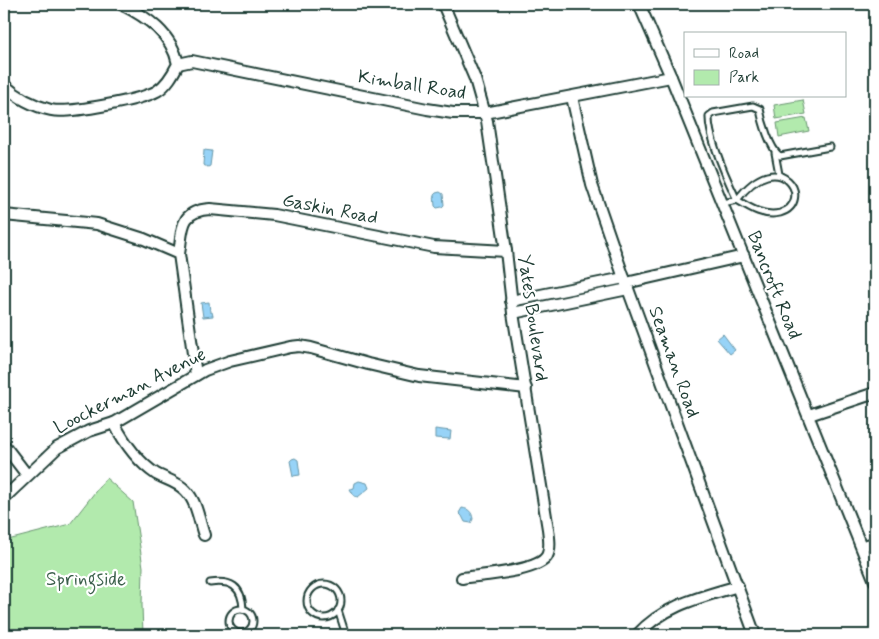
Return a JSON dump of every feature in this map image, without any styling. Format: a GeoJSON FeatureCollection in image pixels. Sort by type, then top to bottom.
{"type":"FeatureCollection","features":[{"type":"Feature","properties":{"kind":"street"},"geometry":{"type":"LineString","coordinates":[[4,86],[21,98],[38,106],[65,111],[103,105],[144,96],[157,91],[165,85],[178,64],[176,52],[167,37],[154,25],[121,4]]}},
{"type":"Feature","properties":{"kind":"street","name":"Yates Boulevard"},"geometry":{"type":"LineString","coordinates":[[443,4],[475,79],[485,113],[506,251],[513,313],[550,547],[547,556],[542,562],[523,568],[462,578]]}},
{"type":"Feature","properties":{"kind":"street","name":"Bancroft Road"},"geometry":{"type":"LineString","coordinates":[[639,4],[671,77],[875,581]]}},
{"type":"Feature","properties":{"kind":"street","name":"Kimball Road"},"geometry":{"type":"LineString","coordinates":[[178,64],[192,61],[427,110],[453,113],[485,113],[671,77]]}},
{"type":"Feature","properties":{"kind":"street","name":"Seaman Road"},"geometry":{"type":"LineString","coordinates":[[572,97],[592,185],[755,635]]}},
{"type":"Feature","properties":{"kind":"street","name":"Gaskin Road"},"geometry":{"type":"LineString","coordinates":[[179,254],[184,222],[188,216],[194,212],[210,209],[274,215],[434,247],[506,251]]}},
{"type":"Feature","properties":{"kind":"street"},"geometry":{"type":"LineString","coordinates":[[4,215],[97,224],[144,239],[179,254],[196,375]]}},
{"type":"Feature","properties":{"kind":"street"},"geometry":{"type":"LineString","coordinates":[[513,313],[626,283],[744,256]]}},
{"type":"Feature","properties":{"kind":"street"},"geometry":{"type":"LineString","coordinates":[[512,301],[626,283]]}},
{"type":"Feature","properties":{"kind":"street","name":"Loockerman Avenue"},"geometry":{"type":"LineString","coordinates":[[4,498],[63,444],[89,431],[114,424],[204,370],[230,361],[299,346],[419,376],[526,388]]}},
{"type":"Feature","properties":{"kind":"street"},"geometry":{"type":"LineString","coordinates":[[809,415],[875,393]]}},
{"type":"Feature","properties":{"kind":"street"},"geometry":{"type":"LineString","coordinates":[[114,424],[126,445],[156,473],[174,482],[187,492],[194,505],[204,535]]}},
{"type":"Feature","properties":{"kind":"street"},"geometry":{"type":"LineString","coordinates":[[4,445],[27,475]]}},
{"type":"Feature","properties":{"kind":"street"},"geometry":{"type":"LineString","coordinates":[[862,546],[875,543]]}},
{"type":"Feature","properties":{"kind":"street"},"geometry":{"type":"LineString","coordinates":[[637,635],[658,616],[682,603],[738,586]]}},
{"type":"Feature","properties":{"kind":"lane"},"geometry":{"type":"LineString","coordinates":[[722,203],[737,200],[746,188],[768,175],[779,174],[785,177],[792,184],[794,191],[791,206],[786,211],[776,214],[760,213],[737,200],[717,151],[709,123],[709,116],[714,113],[753,106],[760,108],[764,128],[775,152],[779,174]]}},
{"type":"Feature","properties":{"kind":"lane"},"geometry":{"type":"LineString","coordinates":[[775,152],[780,156],[830,147]]}},
{"type":"Feature","properties":{"kind":"lane"},"geometry":{"type":"LineString","coordinates":[[210,582],[228,582],[233,585],[240,592],[243,609]]}},
{"type":"Feature","properties":{"kind":"lane"},"geometry":{"type":"LineString","coordinates":[[338,610],[324,618],[314,614],[307,600],[311,590],[320,584],[331,586],[339,594],[340,605],[338,610],[346,635]]}},
{"type":"Feature","properties":{"kind":"lane"},"geometry":{"type":"LineString","coordinates":[[239,609],[250,612],[253,620],[246,634],[234,630],[229,620],[232,612],[239,609]]}},
{"type":"Feature","properties":{"kind":"green space"},"geometry":{"type":"Polygon","coordinates":[[[803,100],[806,114],[776,119],[774,105],[803,100]]]}},
{"type":"Feature","properties":{"kind":"green space"},"geometry":{"type":"Polygon","coordinates":[[[806,118],[809,131],[779,137],[777,123],[806,118]]]}},
{"type":"Feature","properties":{"kind":"green space","name":"Springside"},"geometry":{"type":"Polygon","coordinates":[[[106,478],[133,502],[143,567],[143,635],[4,635],[4,541],[70,524],[106,478]]]}},
{"type":"Feature","properties":{"kind":"water"},"geometry":{"type":"Polygon","coordinates":[[[204,150],[212,151],[210,166],[208,167],[203,165],[204,150]]]}},
{"type":"Feature","properties":{"kind":"water"},"geometry":{"type":"Polygon","coordinates":[[[440,192],[443,194],[444,205],[437,208],[434,195],[440,192]]]}},
{"type":"Feature","properties":{"kind":"water"},"geometry":{"type":"Polygon","coordinates":[[[209,302],[210,312],[212,312],[213,316],[203,317],[201,303],[209,302]]]}},
{"type":"Feature","properties":{"kind":"water"},"geometry":{"type":"Polygon","coordinates":[[[723,334],[735,350],[730,354],[717,339],[723,334]]]}},
{"type":"Feature","properties":{"kind":"water"},"geometry":{"type":"Polygon","coordinates":[[[435,429],[451,431],[450,439],[435,438],[435,429]]]}},
{"type":"Feature","properties":{"kind":"water"},"geometry":{"type":"Polygon","coordinates":[[[295,458],[298,460],[300,475],[293,476],[290,461],[295,458]]]}},
{"type":"Feature","properties":{"kind":"water"},"geometry":{"type":"Polygon","coordinates":[[[359,481],[367,483],[369,488],[358,497],[354,496],[350,489],[354,488],[355,483],[359,481]]]}},
{"type":"Feature","properties":{"kind":"water"},"geometry":{"type":"Polygon","coordinates":[[[462,508],[471,513],[473,519],[471,523],[465,522],[459,513],[462,508]]]}}]}
